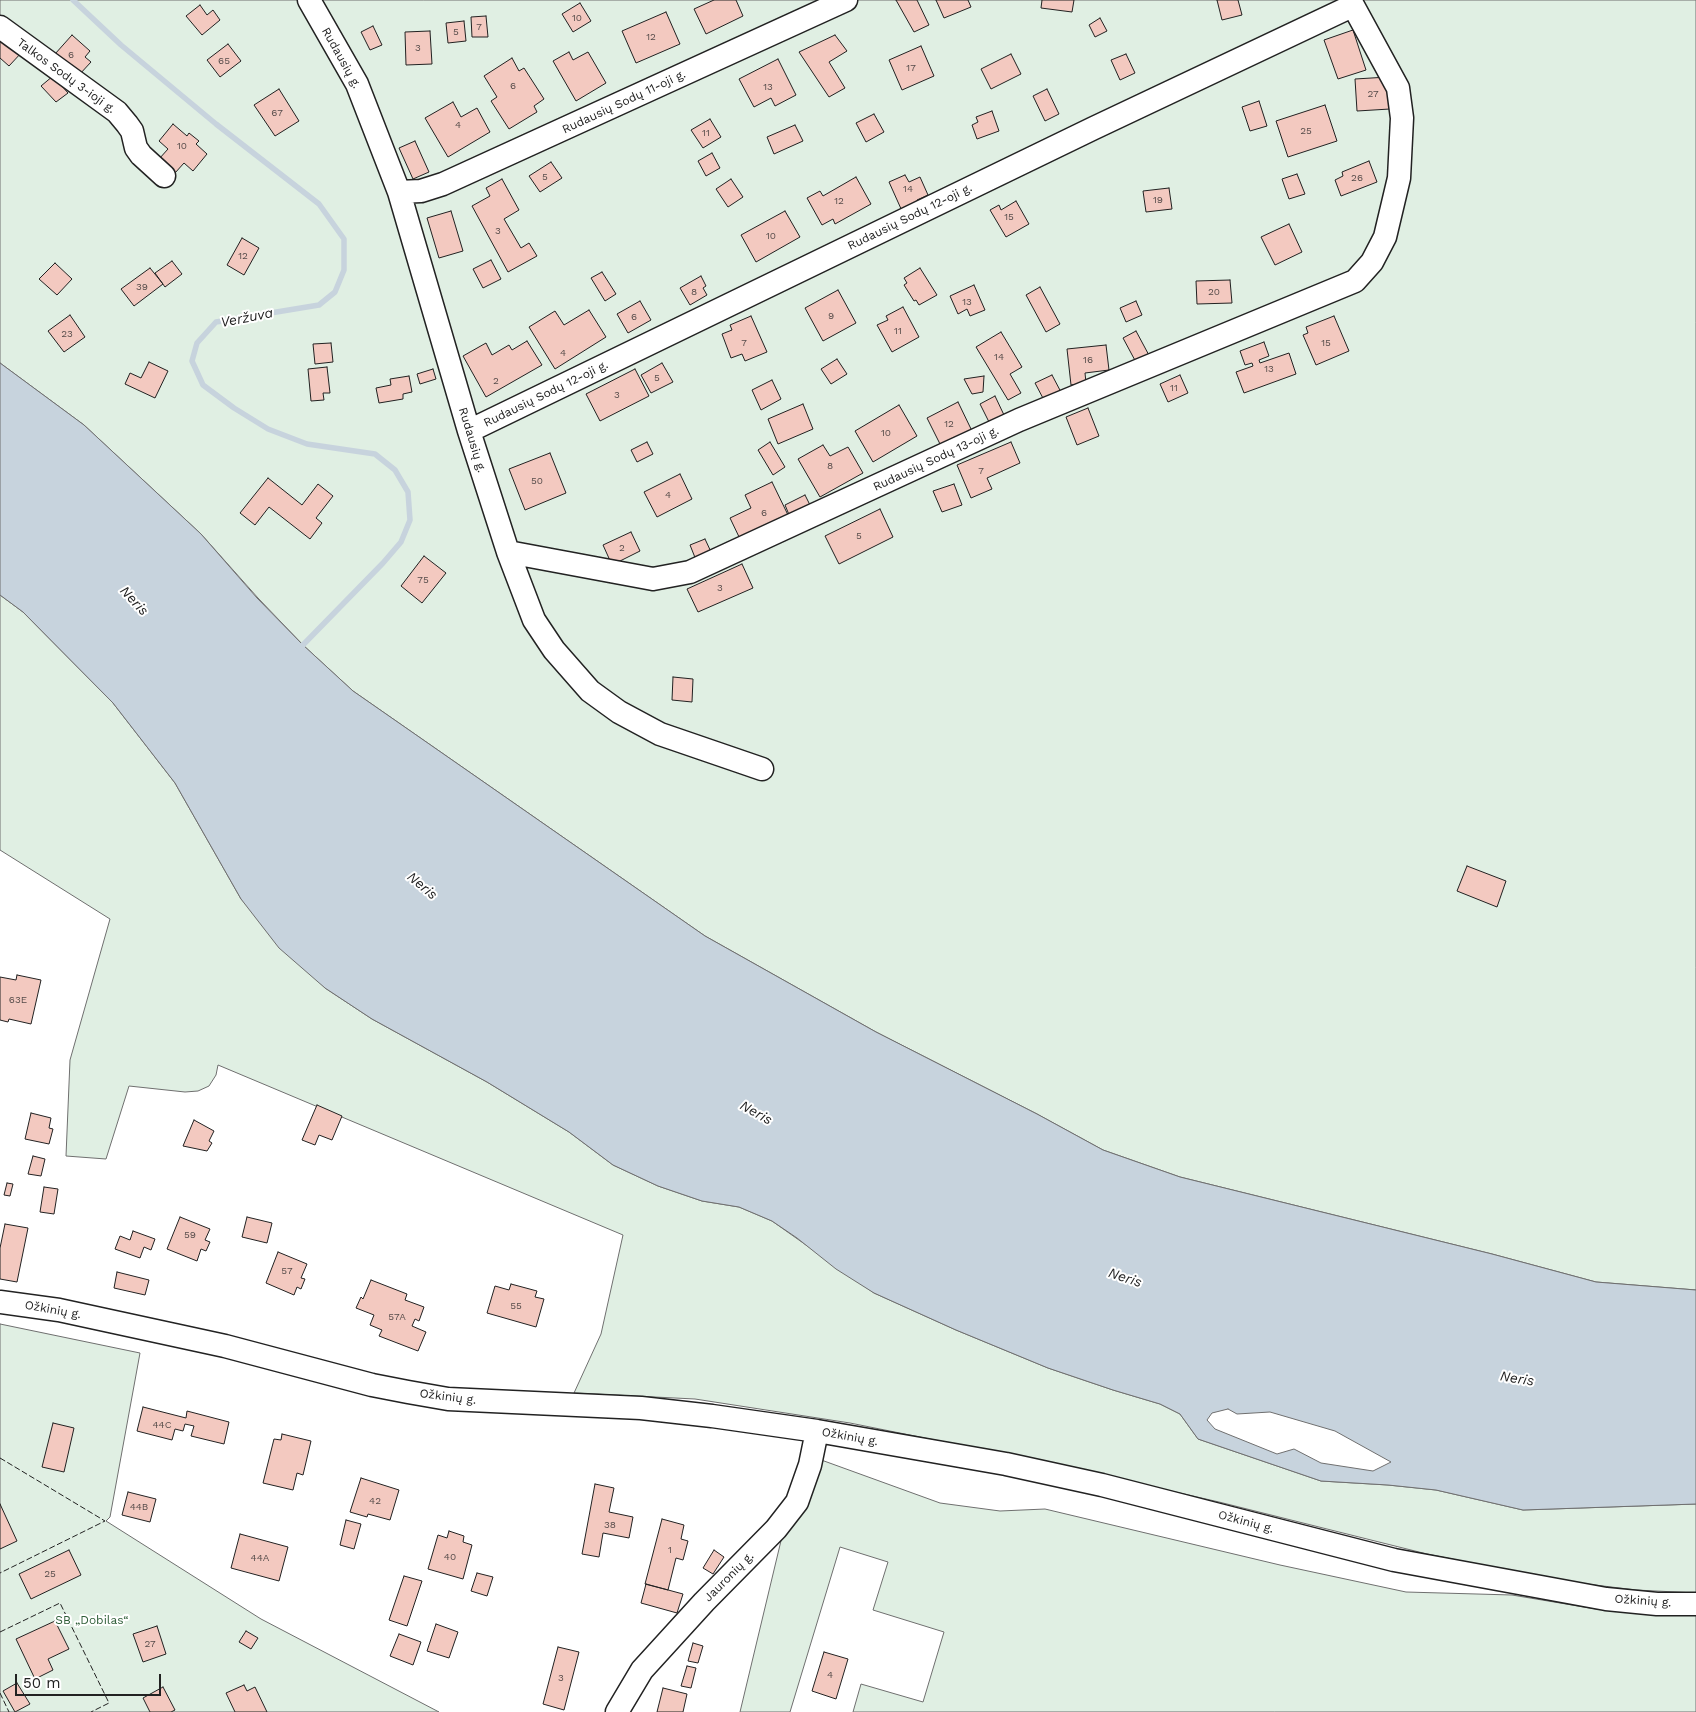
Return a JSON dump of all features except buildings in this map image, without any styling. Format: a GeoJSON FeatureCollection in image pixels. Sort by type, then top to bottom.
{"type":"FeatureCollection","features":[{"type":"Feature","properties":{"kind":"street","name":"Rudausių g."},"geometry":{"type":"LineString","coordinates":[[309,0],[357,84],[399,192],[469,431],[508,552],[534,620],[554,650],[590,691],[619,712],[660,734],[762,768]]}},
{"type":"Feature","properties":{"kind":"street","name":"Rudausių Sodų 11-oji g."},"geometry":{"type":"LineString","coordinates":[[399,192],[421,191],[443,184],[846,0]]}},
{"type":"Feature","properties":{"kind":"street","name":"Rudausių Sodų 13-oji g."},"geometry":{"type":"LineString","coordinates":[[508,552],[653,579],[690,572],[1019,420],[1355,281],[1372,262],[1385,237],[1399,178],[1402,118],[1398,88],[1351,3]]}},
{"type":"Feature","properties":{"kind":"street","name":"Rudausių Sodų 12-oji g."},"geometry":{"type":"LineString","coordinates":[[469,431],[1351,3]]}},
{"type":"Feature","properties":{"kind":"street","name":"Talkos Sodų 3-ioji g."},"geometry":{"type":"LineString","coordinates":[[0,27],[117,112],[128,124],[136,148],[141,155],[164,176]]}},
{"type":"Feature","properties":{"kind":"street","name":"Ožkinių g."},"geometry":{"type":"LineString","coordinates":[[0,1302],[60,1310],[140,1327],[225,1346],[372,1385],[448,1399],[641,1408],[817,1431],[1006,1464],[1102,1485],[1394,1560],[1606,1599],[1657,1604],[1696,1604]]}},
{"type":"Feature","properties":{"kind":"street","name":"Jauronių g."},"geometry":{"type":"LineString","coordinates":[[617,1712],[642,1670],[704,1602],[776,1529],[797,1502],[810,1465],[817,1431]]}},
{"type":"Feature","properties":{"kind":"green space"},"geometry":{"type":"Polygon","coordinates":[[[0,0],[1696,0],[1696,1290],[1596,1282],[1492,1254],[1180,1177],[1103,1150],[1037,1114],[876,1032],[705,936],[353,691],[303,645],[201,534],[84,425],[0,363],[0,0]]]}},
{"type":"Feature","properties":{"kind":"green space"},"geometry":{"type":"Polygon","coordinates":[[[0,595],[23,612],[113,703],[175,783],[241,899],[325,988],[372,1019],[487,1082],[569,1132],[613,1165],[658,1186],[702,1201],[739,1207],[772,1221],[874,1293],[956,1330],[1048,1368],[1160,1404],[1180,1414],[1198,1439],[1321,1481],[1436,1490],[1523,1510],[1696,1504],[1696,1593],[1636,1590],[1562,1581],[1427,1554],[1219,1502],[1049,1463],[850,1423],[695,1399],[574,1393],[601,1334],[623,1235],[218,1065],[216,1075],[209,1086],[198,1091],[185,1092],[129,1086],[106,1159],[66,1156],[70,1060],[110,919],[0,850],[0,595]]]}},
{"type":"Feature","properties":{"kind":"green space","name":"SB „Dobilas“"},"geometry":{"type":"Polygon","coordinates":[[[0,1324],[140,1353],[110,1517],[106,1521],[261,1619],[439,1712],[0,1712],[0,1324]]]}},
{"type":"Feature","properties":{"kind":"green space"},"geometry":{"type":"Polygon","coordinates":[[[802,1453],[940,1503],[1000,1511],[1045,1509],[1280,1565],[1406,1592],[1512,1595],[1596,1609],[1696,1614],[1696,1712],[853,1712],[861,1684],[923,1702],[944,1632],[873,1610],[888,1562],[840,1547],[790,1712],[740,1712],[802,1453]]]}},
{"type":"Feature","properties":{"kind":"water","name":"Neris"},"geometry":{"type":"Polygon","coordinates":[[[0,363],[84,425],[201,534],[257,598],[303,645],[353,691],[705,936],[876,1032],[1037,1114],[1103,1150],[1180,1177],[1492,1254],[1596,1282],[1696,1290],[1696,1504],[1523,1510],[1436,1490],[1321,1481],[1198,1439],[1180,1414],[1160,1404],[1048,1368],[956,1330],[874,1293],[836,1269],[772,1221],[739,1207],[702,1201],[658,1186],[613,1165],[569,1132],[487,1082],[372,1019],[325,988],[279,948],[241,899],[175,783],[113,703],[23,612],[0,595],[0,363]],[[1228,1409],[1212,1413],[1207,1420],[1215,1429],[1277,1454],[1294,1449],[1321,1463],[1373,1471],[1391,1462],[1335,1431],[1270,1412],[1237,1414],[1228,1409]]]}},
{"type":"Feature","properties":{"kind":"waterway","name":"Veržuva"},"geometry":{"type":"LineString","coordinates":[[73,0],[121,45],[216,124],[319,204],[344,239],[344,270],[335,292],[319,305],[216,322],[197,343],[192,361],[203,385],[234,408],[268,429],[307,444],[375,454],[395,470],[408,492],[410,520],[401,542],[299,649]]}},
{"type":"Feature","properties":{"kind":"fence"},"geometry":{"type":"LineString","coordinates":[[0,1458],[105,1521],[0,1573]]}},
{"type":"Feature","properties":{"kind":"fence"},"geometry":{"type":"LineString","coordinates":[[0,1632],[60,1603],[109,1703],[91,1712]]}},
{"type":"Feature","properties":{"kind":"fence"},"geometry":{"type":"LineString","coordinates":[[0,1693],[9,1712]]}}]}
